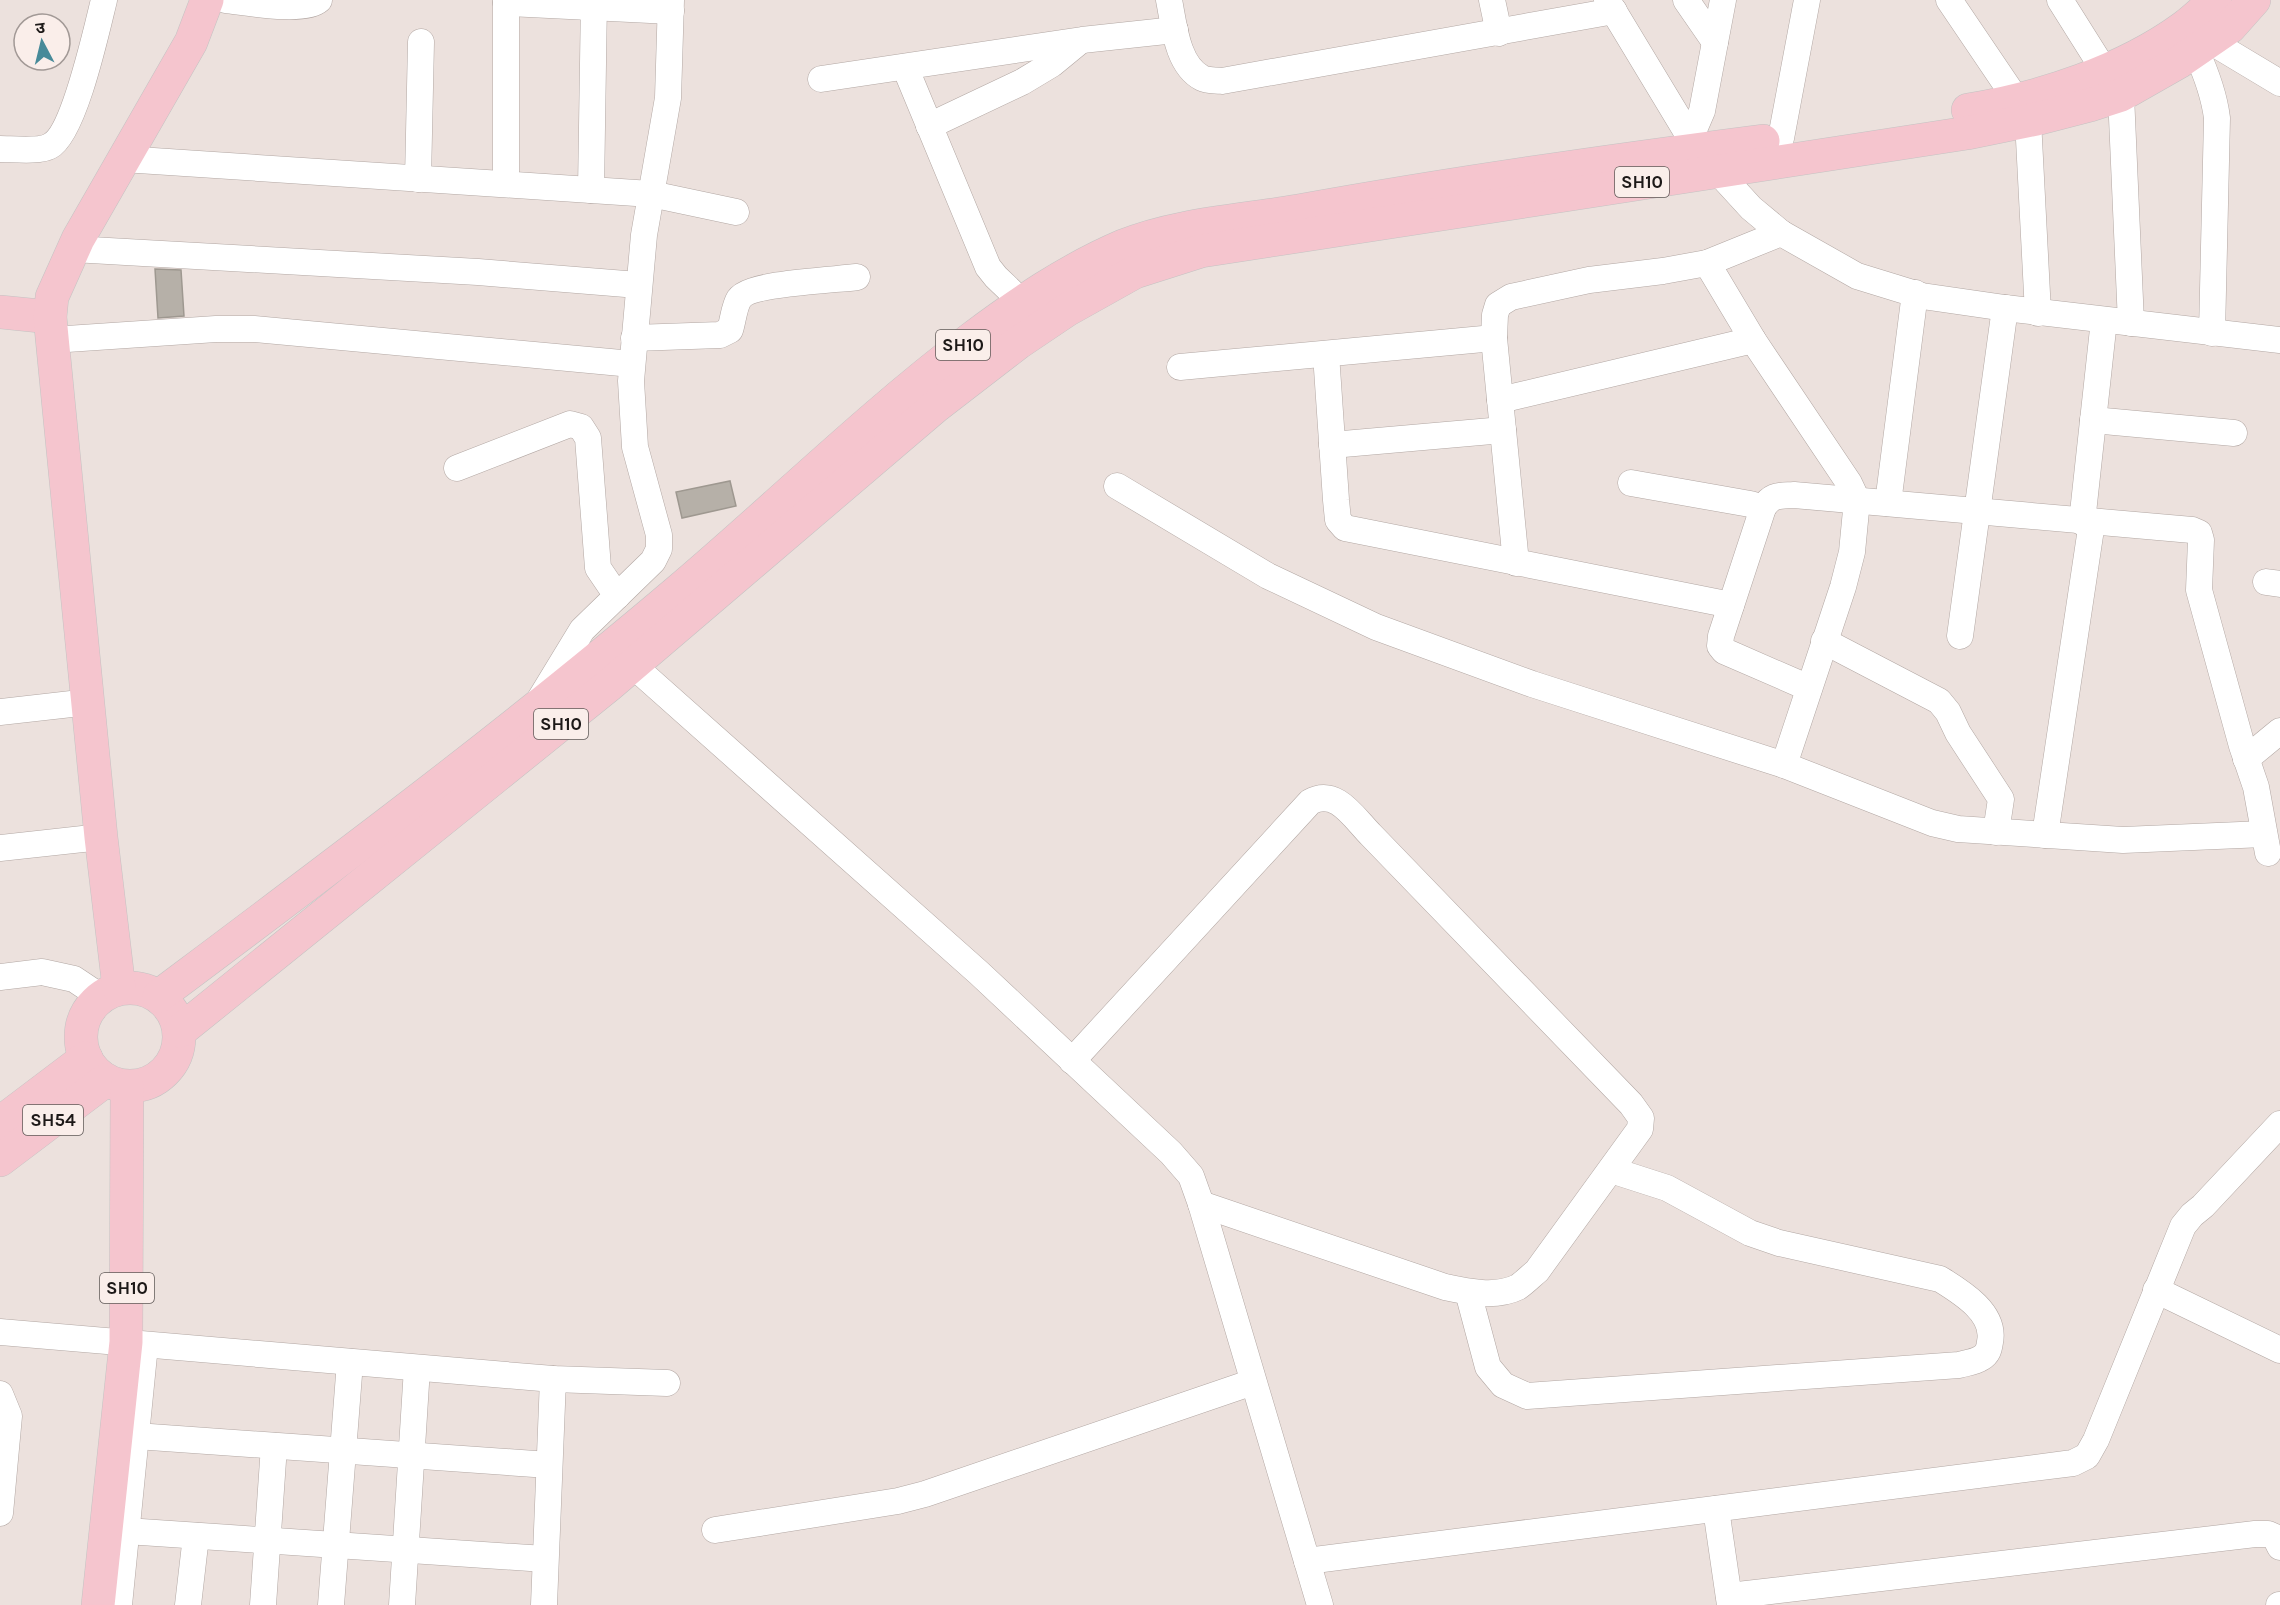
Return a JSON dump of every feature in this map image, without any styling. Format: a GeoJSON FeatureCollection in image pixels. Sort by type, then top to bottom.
{"type":"FeatureCollection","features":[{"type":"Feature","properties":{"kind":"main road"},"geometry":{"type":"LineString","coordinates":[[106,1075],[150,1083],[167,1070],[177,1052],[180,1031],[173,1011],[159,996],[140,988],[110,993],[101,837],[51,328],[52,297],[73,249],[191,42],[207,0]]}},
{"type":"Feature","properties":{"kind":"main road","name":"SH10"},"geometry":{"type":"LineString","coordinates":[[180,1031],[622,656],[935,407],[1018,343],[1067,310],[1135,272],[1201,251],[1781,138],[1962,111],[2022,110],[2090,105],[2132,59],[2184,27],[2215,0]]}},
{"type":"Feature","properties":{"kind":"main road","name":"SH10"},"geometry":{"type":"LineString","coordinates":[[2113,82],[2203,46],[2230,27],[2254,0]]}},
{"type":"Feature","properties":{"kind":"main road","name":"SH10"},"geometry":{"type":"LineString","coordinates":[[159,996],[341,860],[534,709],[622,656],[684,586],[918,379],[1015,307],[1084,264],[1128,244],[1182,230],[1249,220],[1414,189],[1700,153],[1967,133],[2022,110]]}},
{"type":"Feature","properties":{"kind":"main road"},"geometry":{"type":"LineString","coordinates":[[0,312],[51,328]]}},
{"type":"Feature","properties":{"kind":"main road","name":"SH10"},"geometry":{"type":"LineString","coordinates":[[98,1605],[119,1408],[136,1344],[106,1075],[82,1050],[81,1030],[87,1011],[110,993]]}},
{"type":"Feature","properties":{"kind":"main road","name":"SH54"},"geometry":{"type":"LineString","coordinates":[[0,1123],[106,1075]]}},
{"type":"Feature","properties":{"kind":"main road","name":"SH54"},"geometry":{"type":"LineString","coordinates":[[0,1160],[106,1075]]}},
{"type":"Feature","properties":{"kind":"street"},"geometry":{"type":"LineString","coordinates":[[0,149],[48,148],[56,142],[65,129],[88,64],[104,0]]}},
{"type":"Feature","properties":{"kind":"street"},"geometry":{"type":"LineString","coordinates":[[226,0],[302,6],[316,3],[319,0]]}},
{"type":"Feature","properties":{"kind":"street"},"geometry":{"type":"LineString","coordinates":[[1169,0],[1184,60],[1192,71],[1204,79],[1221,81],[1499,33],[1611,6],[1700,153],[1751,208],[1781,233],[1857,276],[1915,293],[2038,313],[2280,340]]}},
{"type":"Feature","properties":{"kind":"street"},"geometry":{"type":"LineString","coordinates":[[1492,0],[1499,33]]}},
{"type":"Feature","properties":{"kind":"street"},"geometry":{"type":"LineString","coordinates":[[1686,0],[1715,42]]}},
{"type":"Feature","properties":{"kind":"street"},"geometry":{"type":"LineString","coordinates":[[1700,153],[1702,111],[1723,0]]}},
{"type":"Feature","properties":{"kind":"street"},"geometry":{"type":"LineString","coordinates":[[1781,138],[1807,0]]}},
{"type":"Feature","properties":{"kind":"street"},"geometry":{"type":"LineString","coordinates":[[1949,0],[2022,110],[2038,313]]}},
{"type":"Feature","properties":{"kind":"street"},"geometry":{"type":"LineString","coordinates":[[2060,0],[2113,82],[2131,323]]}},
{"type":"Feature","properties":{"kind":"street"},"geometry":{"type":"LineString","coordinates":[[506,184],[506,1],[671,6],[668,98],[638,285],[631,381],[635,447],[659,535],[659,549],[653,561],[582,630],[534,709]]}},
{"type":"Feature","properties":{"kind":"street"},"geometry":{"type":"LineString","coordinates":[[591,190],[594,4]]}},
{"type":"Feature","properties":{"kind":"street"},"geometry":{"type":"LineString","coordinates":[[821,79],[1082,40],[1175,30]]}},
{"type":"Feature","properties":{"kind":"street"},"geometry":{"type":"LineString","coordinates":[[929,126],[1022,82],[1052,64],[1082,40]]}},
{"type":"Feature","properties":{"kind":"street"},"geometry":{"type":"LineString","coordinates":[[418,178],[421,42]]}},
{"type":"Feature","properties":{"kind":"street"},"geometry":{"type":"LineString","coordinates":[[2203,46],[2280,83]]}},
{"type":"Feature","properties":{"kind":"street"},"geometry":{"type":"LineString","coordinates":[[2203,46],[2206,71],[2215,99],[2217,118],[2212,333]]}},
{"type":"Feature","properties":{"kind":"street"},"geometry":{"type":"LineString","coordinates":[[905,67],[988,267],[1015,307]]}},
{"type":"Feature","properties":{"kind":"street"},"geometry":{"type":"LineString","coordinates":[[123,159],[651,194],[736,212]]}},
{"type":"Feature","properties":{"kind":"street"},"geometry":{"type":"LineString","coordinates":[[1516,563],[1494,338],[1498,305],[1511,297],[1589,280],[1707,263],[1781,233]]}},
{"type":"Feature","properties":{"kind":"street"},"geometry":{"type":"LineString","coordinates":[[73,249],[478,272],[638,285]]}},
{"type":"Feature","properties":{"kind":"street"},"geometry":{"type":"LineString","coordinates":[[1707,263],[1753,340],[1849,483],[1857,500],[1852,552],[1843,587],[1784,765]]}},
{"type":"Feature","properties":{"kind":"street"},"geometry":{"type":"LineString","coordinates":[[634,338],[720,335],[730,330],[738,299],[745,293],[762,287],[857,278]]}},
{"type":"Feature","properties":{"kind":"street"},"geometry":{"type":"LineString","coordinates":[[1888,503],[1915,293]]}},
{"type":"Feature","properties":{"kind":"street"},"geometry":{"type":"LineString","coordinates":[[1960,636],[2005,308]]}},
{"type":"Feature","properties":{"kind":"street"},"geometry":{"type":"LineString","coordinates":[[2045,835],[2087,522],[2093,420],[2104,320]]}},
{"type":"Feature","properties":{"kind":"street"},"geometry":{"type":"LineString","coordinates":[[51,328],[254,329],[632,364]]}},
{"type":"Feature","properties":{"kind":"street"},"geometry":{"type":"LineString","coordinates":[[1180,368],[1494,338]]}},
{"type":"Feature","properties":{"kind":"street"},"geometry":{"type":"LineString","coordinates":[[1500,400],[1753,340]]}},
{"type":"Feature","properties":{"kind":"street"},"geometry":{"type":"LineString","coordinates":[[1326,354],[1338,520],[1345,528],[1731,605]]}},
{"type":"Feature","properties":{"kind":"street"},"geometry":{"type":"LineString","coordinates":[[2093,420],[2234,434]]}},
{"type":"Feature","properties":{"kind":"street"},"geometry":{"type":"LineString","coordinates":[[457,468],[570,423],[581,427],[588,438],[598,568],[617,596]]}},
{"type":"Feature","properties":{"kind":"street"},"geometry":{"type":"LineString","coordinates":[[1332,445],[1503,430]]}},
{"type":"Feature","properties":{"kind":"street"},"geometry":{"type":"LineString","coordinates":[[1630,483],[1763,508]]}},
{"type":"Feature","properties":{"kind":"street"},"geometry":{"type":"LineString","coordinates":[[1117,486],[1268,576],[1376,627],[1532,684],[1784,765],[1932,823],[1958,829],[2123,840],[2266,844],[2256,787],[2246,759],[2199,590],[2201,540],[2199,533],[2192,530],[1857,500],[1779,496],[1769,499],[1763,508],[1721,636],[1720,646],[1724,651],[1809,688]]}},
{"type":"Feature","properties":{"kind":"street"},"geometry":{"type":"LineString","coordinates":[[1824,641],[1939,701],[2001,800],[1996,832]]}},
{"type":"Feature","properties":{"kind":"street"},"geometry":{"type":"LineString","coordinates":[[622,656],[979,973],[1171,1153],[1191,1176],[1320,1605]]}},
{"type":"Feature","properties":{"kind":"street"},"geometry":{"type":"LineString","coordinates":[[0,712],[89,702]]}},
{"type":"Feature","properties":{"kind":"street"},"geometry":{"type":"LineString","coordinates":[[2246,759],[2280,731]]}},
{"type":"Feature","properties":{"kind":"street"},"geometry":{"type":"LineString","coordinates":[[1072,1060],[1310,802],[1320,797],[1335,799],[1631,1104],[1641,1118],[1640,1130],[1537,1271],[1518,1287],[1496,1293],[1468,1292],[1445,1287],[1201,1204]]}},
{"type":"Feature","properties":{"kind":"street"},"geometry":{"type":"LineString","coordinates":[[0,848],[101,837]]}},
{"type":"Feature","properties":{"kind":"street"},"geometry":{"type":"LineString","coordinates":[[0,977],[42,972],[74,979],[110,993]]}},
{"type":"Feature","properties":{"kind":"street"},"geometry":{"type":"LineString","coordinates":[[1307,1561],[2034,1468],[2073,1462],[2087,1456],[2096,1440],[2183,1226],[2280,1124]]}},
{"type":"Feature","properties":{"kind":"street"},"geometry":{"type":"LineString","coordinates":[[1468,1292],[1488,1367],[1503,1385],[1527,1396],[1959,1365],[1980,1359],[1988,1352],[1991,1337],[1982,1313],[1968,1298],[1940,1279],[1779,1243],[1750,1233],[1667,1188],[1611,1170]]}},
{"type":"Feature","properties":{"kind":"street"},"geometry":{"type":"LineString","coordinates":[[2156,1290],[2280,1350]]}},
{"type":"Feature","properties":{"kind":"street"},"geometry":{"type":"LineString","coordinates":[[0,1332],[553,1379],[667,1383]]}},
{"type":"Feature","properties":{"kind":"street"},"geometry":{"type":"LineString","coordinates":[[119,1605],[136,1436],[136,1344]]}},
{"type":"Feature","properties":{"kind":"street"},"geometry":{"type":"LineString","coordinates":[[331,1605],[350,1362]]}},
{"type":"Feature","properties":{"kind":"street"},"geometry":{"type":"LineString","coordinates":[[402,1605],[417,1368]]}},
{"type":"Feature","properties":{"kind":"street"},"geometry":{"type":"LineString","coordinates":[[544,1605],[553,1379]]}},
{"type":"Feature","properties":{"kind":"street"},"geometry":{"type":"LineString","coordinates":[[715,1530],[898,1502],[1253,1382]]}},
{"type":"Feature","properties":{"kind":"street"},"geometry":{"type":"LineString","coordinates":[[0,1394],[9,1416],[0,1513]]}},
{"type":"Feature","properties":{"kind":"street"},"geometry":{"type":"LineString","coordinates":[[83,1605],[98,1462],[104,1434],[119,1408]]}},
{"type":"Feature","properties":{"kind":"street"},"geometry":{"type":"LineString","coordinates":[[136,1436],[549,1464]]}},
{"type":"Feature","properties":{"kind":"street"},"geometry":{"type":"LineString","coordinates":[[263,1605],[274,1446]]}},
{"type":"Feature","properties":{"kind":"street"},"geometry":{"type":"LineString","coordinates":[[1716,1509],[1730,1601],[2255,1534],[2268,1534],[2275,1537],[2280,1547]]}},
{"type":"Feature","properties":{"kind":"street"},"geometry":{"type":"LineString","coordinates":[[126,1532],[545,1559]]}},
{"type":"Feature","properties":{"kind":"street"},"geometry":{"type":"LineString","coordinates":[[188,1605],[196,1536]]}},
{"type":"Feature","properties":{"kind":"building"},"geometry":{"type":"Polygon","coordinates":[[[155,269],[181,270],[184,316],[158,318],[155,269]]]}},
{"type":"Feature","properties":{"kind":"building"},"geometry":{"type":"Polygon","coordinates":[[[730,481],[736,506],[682,518],[676,492],[730,481]]]}}]}
